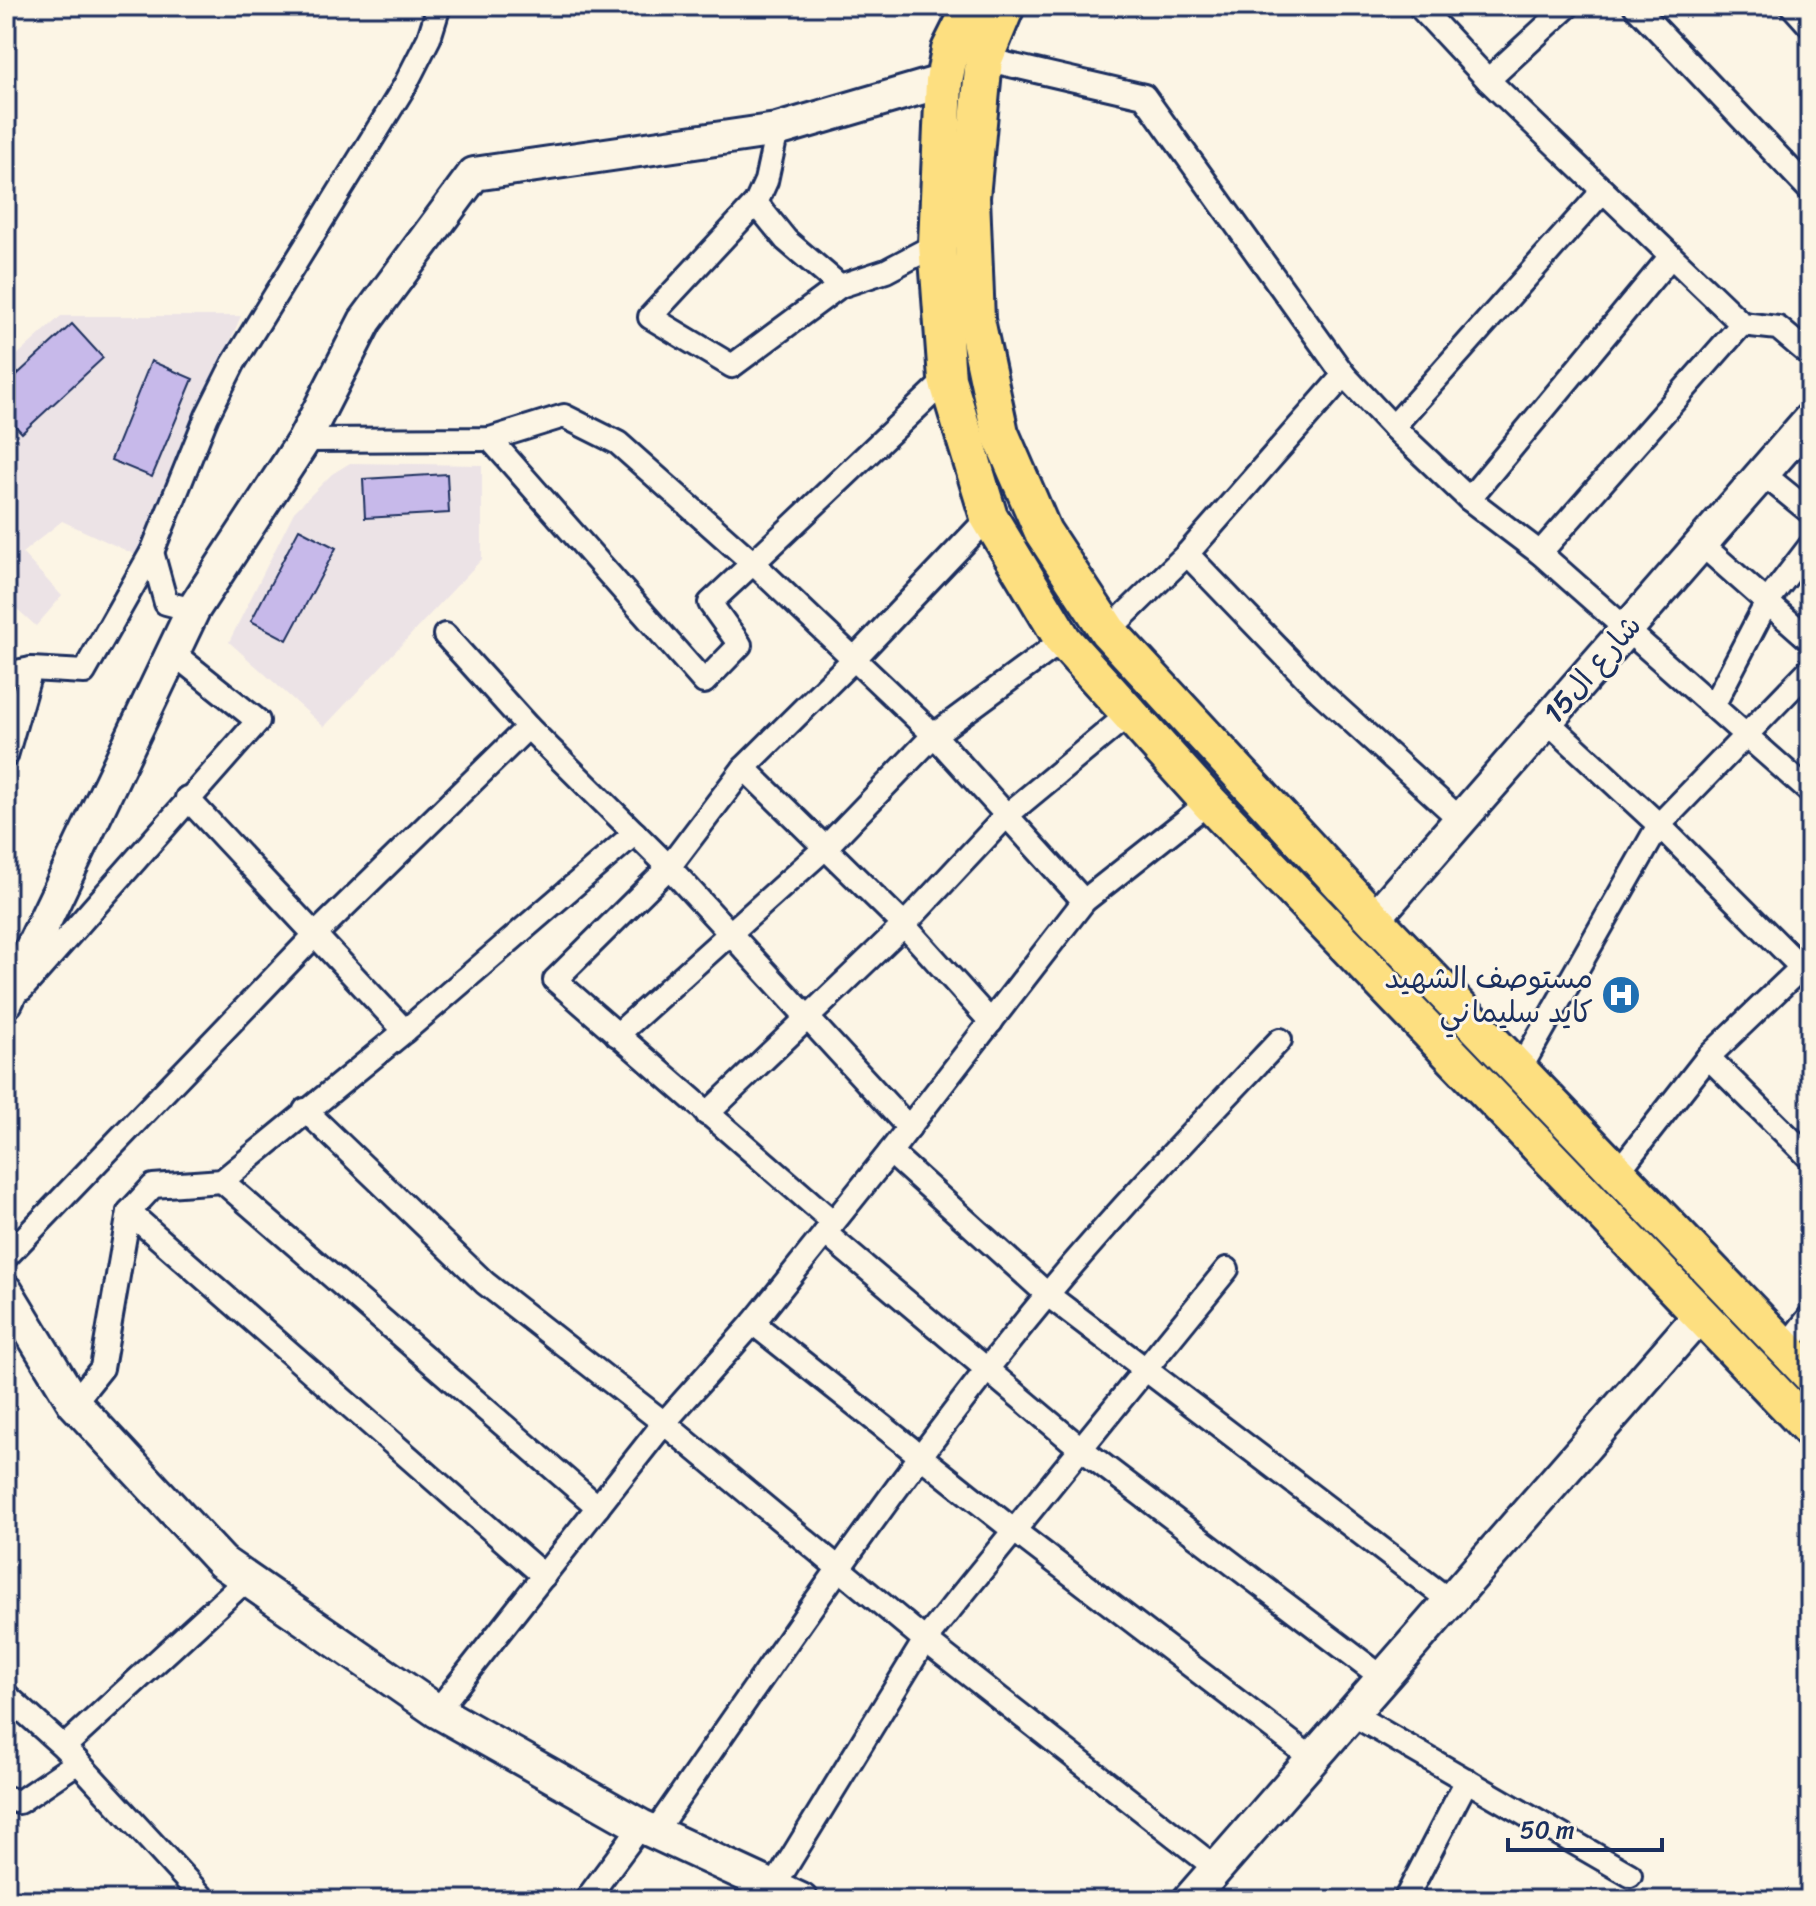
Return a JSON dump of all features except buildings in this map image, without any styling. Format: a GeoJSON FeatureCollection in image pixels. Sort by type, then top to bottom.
{"type":"FeatureCollection","features":[{"type":"Feature","properties":{"kind":"main road"},"geometry":{"type":"LineString","coordinates":[[972,6],[950,50],[944,81],[937,244],[947,379],[989,517],[1063,640],[1129,714],[1209,802],[1810,1429]]}},
{"type":"Feature","properties":{"kind":"main road"},"geometry":{"type":"LineString","coordinates":[[1006,6],[984,59],[971,212],[976,320],[1000,433],[1043,532],[1108,631],[1374,919],[1810,1374]]}},
{"type":"Feature","properties":{"kind":"street"},"geometry":{"type":"LineString","coordinates":[[6,674],[31,669],[84,672],[152,552],[207,416],[233,364],[404,87],[429,38],[439,6]]}},
{"type":"Feature","properties":{"kind":"street"},"geometry":{"type":"LineString","coordinates":[[1419,6],[1488,80],[1742,324],[1778,328],[1810,355]]}},
{"type":"Feature","properties":{"kind":"street"},"geometry":{"type":"LineString","coordinates":[[1488,80],[1568,6]]}},
{"type":"Feature","properties":{"kind":"street"},"geometry":{"type":"LineString","coordinates":[[1636,6],[1810,190]]}},
{"type":"Feature","properties":{"kind":"street"},"geometry":{"type":"LineString","coordinates":[[1792,6],[1810,26]]}},
{"type":"Feature","properties":{"kind":"street"},"geometry":{"type":"LineString","coordinates":[[984,59],[1144,96],[1344,375],[1393,427],[1469,499],[1540,553],[1810,792]]}},
{"type":"Feature","properties":{"kind":"street"},"geometry":{"type":"LineString","coordinates":[[6,1005],[193,610],[304,440],[365,321],[474,174],[777,130],[944,81]]}},
{"type":"Feature","properties":{"kind":"street"},"geometry":{"type":"LineString","coordinates":[[777,130],[766,181],[756,203],[650,317],[732,366],[840,286],[886,271],[937,244]]}},
{"type":"Feature","properties":{"kind":"street"},"geometry":{"type":"LineString","coordinates":[[1393,427],[1602,192]]}},
{"type":"Feature","properties":{"kind":"street"},"geometry":{"type":"LineString","coordinates":[[756,203],[786,240],[840,286]]}},
{"type":"Feature","properties":{"kind":"street"},"geometry":{"type":"LineString","coordinates":[[1469,499],[1671,256]]}},
{"type":"Feature","properties":{"kind":"street"},"geometry":{"type":"LineString","coordinates":[[1540,553],[1742,324]]}},
{"type":"Feature","properties":{"kind":"street"},"geometry":{"type":"LineString","coordinates":[[1108,631],[1187,554],[1344,375]]}},
{"type":"Feature","properties":{"kind":"street"},"geometry":{"type":"LineString","coordinates":[[490,439],[704,682],[740,645],[710,603],[947,379]]}},
{"type":"Feature","properties":{"kind":"street"},"geometry":{"type":"LineString","coordinates":[[304,440],[490,439],[564,416],[618,443],[856,657],[934,735],[1084,901]]}},
{"type":"Feature","properties":{"kind":"street","name":"شارع ال15"},"geometry":{"type":"LineString","coordinates":[[1374,919],[1810,419]]}},
{"type":"Feature","properties":{"kind":"street"},"geometry":{"type":"LineString","coordinates":[[1762,473],[1810,512]]}},
{"type":"Feature","properties":{"kind":"street"},"geometry":{"type":"LineString","coordinates":[[989,517],[856,657],[744,768],[669,867],[555,980],[707,1114],[988,1371],[1079,1447],[1383,1678]]}},
{"type":"Feature","properties":{"kind":"street"},"geometry":{"type":"LineString","coordinates":[[1701,544],[1810,640]]}},
{"type":"Feature","properties":{"kind":"street"},"geometry":{"type":"LineString","coordinates":[[1714,704],[1767,602],[1810,546]]}},
{"type":"Feature","properties":{"kind":"street"},"geometry":{"type":"LineString","coordinates":[[152,552],[166,603],[193,610]]}},
{"type":"Feature","properties":{"kind":"street"},"geometry":{"type":"LineString","coordinates":[[1187,554],[1320,692],[1461,820]]}},
{"type":"Feature","properties":{"kind":"street"},"geometry":{"type":"LineString","coordinates":[[445,635],[528,727],[669,867],[909,1128]]}},
{"type":"Feature","properties":{"kind":"street"},"geometry":{"type":"LineString","coordinates":[[617,1035],[825,848],[934,735],[1063,640]]}},
{"type":"Feature","properties":{"kind":"street"},"geometry":{"type":"LineString","coordinates":[[6,1005],[258,721],[173,653]]}},
{"type":"Feature","properties":{"kind":"street"},"geometry":{"type":"LineString","coordinates":[[6,756],[31,669]]}},
{"type":"Feature","properties":{"kind":"street"},"geometry":{"type":"LineString","coordinates":[[1519,1071],[1659,825],[1810,669]]}},
{"type":"Feature","properties":{"kind":"street"},"geometry":{"type":"LineString","coordinates":[[707,1114],[904,925],[1007,815],[1129,714]]}},
{"type":"Feature","properties":{"kind":"street"},"geometry":{"type":"LineString","coordinates":[[1547,721],[1659,825],[1805,972],[1708,1057],[1617,1173]]}},
{"type":"Feature","properties":{"kind":"street"},"geometry":{"type":"LineString","coordinates":[[6,1257],[316,934],[528,727]]}},
{"type":"Feature","properties":{"kind":"street"},"geometry":{"type":"LineString","coordinates":[[744,768],[904,925],[991,1022]]}},
{"type":"Feature","properties":{"kind":"street"},"geometry":{"type":"LineString","coordinates":[[187,798],[405,1031]]}},
{"type":"Feature","properties":{"kind":"street"},"geometry":{"type":"LineString","coordinates":[[437,1711],[664,1423],[753,1323],[890,1152],[1084,901],[1209,802]]}},
{"type":"Feature","properties":{"kind":"street"},"geometry":{"type":"LineString","coordinates":[[74,1403],[102,1368],[129,1212],[153,1186],[222,1181],[405,1031],[635,833]]}},
{"type":"Feature","properties":{"kind":"street"},"geometry":{"type":"LineString","coordinates":[[586,1900],[648,1830],[920,1457],[1048,1295],[1184,1141],[1280,1040]]}},
{"type":"Feature","properties":{"kind":"street"},"geometry":{"type":"LineString","coordinates":[[1708,1057],[1810,1158]]}},
{"type":"Feature","properties":{"kind":"street"},"geometry":{"type":"LineString","coordinates":[[305,1110],[485,1283],[664,1423],[925,1640],[1217,1869]]}},
{"type":"Feature","properties":{"kind":"street"},"geometry":{"type":"LineString","coordinates":[[890,1152],[1048,1295],[1450,1601]]}},
{"type":"Feature","properties":{"kind":"street"},"geometry":{"type":"LineString","coordinates":[[222,1181],[598,1507]]}},
{"type":"Feature","properties":{"kind":"street"},"geometry":{"type":"LineString","coordinates":[[129,1212],[544,1576]]}},
{"type":"Feature","properties":{"kind":"street"},"geometry":{"type":"LineString","coordinates":[[6,1291],[74,1403],[222,1562],[437,1711],[648,1830],[787,1894],[925,1640],[1142,1369],[1227,1269]]}},
{"type":"Feature","properties":{"kind":"street"},"geometry":{"type":"LineString","coordinates":[[1189,1900],[1700,1315]]}},
{"type":"Feature","properties":{"kind":"street"},"geometry":{"type":"LineString","coordinates":[[1785,1348],[1810,1316]]}},
{"type":"Feature","properties":{"kind":"street"},"geometry":{"type":"LineString","coordinates":[[753,1323],[1012,1529],[1313,1759]]}},
{"type":"Feature","properties":{"kind":"street"},"geometry":{"type":"LineString","coordinates":[[6,1798],[19,1802],[247,1579]]}},
{"type":"Feature","properties":{"kind":"street"},"geometry":{"type":"LineString","coordinates":[[6,1695],[71,1754],[205,1900]]}},
{"type":"Feature","properties":{"kind":"street"},"geometry":{"type":"LineString","coordinates":[[1352,1714],[1630,1875]]}},
{"type":"Feature","properties":{"kind":"street"},"geometry":{"type":"LineString","coordinates":[[1405,1900],[1467,1780]]}},
{"type":"Feature","properties":{"kind":"shaded area"},"geometry":{"type":"Polygon","coordinates":[[[61,316],[241,316],[138,556],[62,521],[22,553],[62,596],[36,626],[6,599],[6,365],[61,316]]]}},
{"type":"Feature","properties":{"kind":"shaded area"},"geometry":{"type":"Polygon","coordinates":[[[350,463],[482,465],[482,559],[324,727],[229,642],[294,512],[332,474],[350,463]]]}},
{"type":"Feature","properties":{"kind":"place","name":"مستوصف الشهيد كايد سليماني"},"geometry":{"type":"Point","coordinates":[1621,995]}}]}
